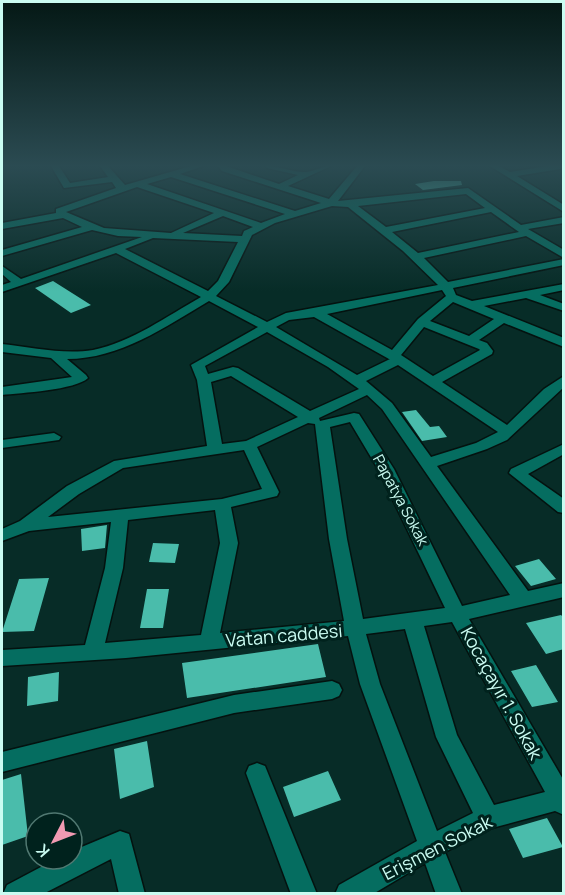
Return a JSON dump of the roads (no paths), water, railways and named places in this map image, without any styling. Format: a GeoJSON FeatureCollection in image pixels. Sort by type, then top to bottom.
{"type":"FeatureCollection","features":[{"type":"Feature","properties":{"kind":"street"},"geometry":{"type":"LineString","coordinates":[[65,208],[59,211],[63,215],[108,231],[245,240]]}},
{"type":"Feature","properties":{"kind":"street"},"geometry":{"type":"LineString","coordinates":[[204,208],[261,226]]}},
{"type":"Feature","properties":{"kind":"street"},"geometry":{"type":"LineString","coordinates":[[276,208],[295,214]]}},
{"type":"Feature","properties":{"kind":"street"},"geometry":{"type":"LineString","coordinates":[[2,348],[55,355],[97,353],[138,337],[210,296],[223,282],[248,233],[261,226],[314,208]]}},
{"type":"Feature","properties":{"kind":"street"},"geometry":{"type":"LineString","coordinates":[[354,208],[414,256],[450,291],[564,343]]}},
{"type":"Feature","properties":{"kind":"street"},"geometry":{"type":"LineString","coordinates":[[382,231],[493,209],[563,256]]}},
{"type":"Feature","properties":{"kind":"street"},"geometry":{"type":"LineString","coordinates":[[170,236],[221,214]]}},
{"type":"Feature","properties":{"kind":"street"},"geometry":{"type":"LineString","coordinates":[[2,226],[63,215]]}},
{"type":"Feature","properties":{"kind":"street"},"geometry":{"type":"LineString","coordinates":[[414,256],[564,220]]}},
{"type":"Feature","properties":{"kind":"street"},"geometry":{"type":"LineString","coordinates":[[2,253],[93,227]]}},
{"type":"Feature","properties":{"kind":"street"},"geometry":{"type":"LineString","coordinates":[[2,289],[148,238],[148,235]]}},
{"type":"Feature","properties":{"kind":"street"},"geometry":{"type":"LineString","coordinates":[[116,249],[210,296],[364,384],[387,406],[524,600]]}},
{"type":"Feature","properties":{"kind":"street"},"geometry":{"type":"LineString","coordinates":[[214,450],[204,380],[198,366],[265,327],[286,317],[450,291],[563,256]]}},
{"type":"Feature","properties":{"kind":"street"},"geometry":{"type":"LineString","coordinates":[[2,269],[19,283]]}},
{"type":"Feature","properties":{"kind":"street"},"geometry":{"type":"LineString","coordinates":[[475,304],[564,287]]}},
{"type":"Feature","properties":{"kind":"street"},"geometry":{"type":"LineString","coordinates":[[2,536],[26,525],[73,490],[118,464],[249,444],[315,421],[396,357],[422,322],[450,291]]}},
{"type":"Feature","properties":{"kind":"street"},"geometry":{"type":"LineString","coordinates":[[524,293],[564,308]]}},
{"type":"Feature","properties":{"kind":"street"},"geometry":{"type":"LineString","coordinates":[[316,314],[396,357],[508,432]]}},
{"type":"Feature","properties":{"kind":"street"},"geometry":{"type":"LineString","coordinates":[[470,341],[504,317]]}},
{"type":"Feature","properties":{"kind":"street"},"geometry":{"type":"LineString","coordinates":[[422,322],[470,341],[487,351],[432,382]]}},
{"type":"Feature","properties":{"kind":"street"},"geometry":{"type":"LineString","coordinates":[[2,391],[81,378],[55,355]]}},
{"type":"Feature","properties":{"kind":"street"},"geometry":{"type":"LineString","coordinates":[[204,380],[233,371],[315,421],[355,628],[370,684],[449,894]]}},
{"type":"Feature","properties":{"kind":"street"},"geometry":{"type":"LineString","coordinates":[[428,464],[497,439],[508,432],[554,386],[564,380]]}},
{"type":"Feature","properties":{"kind":"street","name":"Papatya Sokak"},"geometry":{"type":"LineString","coordinates":[[315,421],[354,417],[386,468],[409,511],[458,614]]}},
{"type":"Feature","properties":{"kind":"street"},"geometry":{"type":"LineString","coordinates":[[2,444],[54,437]]}},
{"type":"Feature","properties":{"kind":"street"},"geometry":{"type":"LineString","coordinates":[[26,525],[222,504],[271,492],[249,444]]}},
{"type":"Feature","properties":{"kind":"street"},"geometry":{"type":"LineString","coordinates":[[564,448],[517,473],[564,508]]}},
{"type":"Feature","properties":{"kind":"street"},"geometry":{"type":"LineString","coordinates":[[209,642],[229,543],[222,504]]}},
{"type":"Feature","properties":{"kind":"street"},"geometry":{"type":"LineString","coordinates":[[93,652],[114,568],[120,516]]}},
{"type":"Feature","properties":{"kind":"street","name":"Vatan caddesi"},"geometry":{"type":"LineString","coordinates":[[2,658],[355,628],[458,614],[562,594]]}},
{"type":"Feature","properties":{"kind":"street","name":"Kocaçayır 1. Sokak"},"geometry":{"type":"LineString","coordinates":[[458,614],[563,800]]}},
{"type":"Feature","properties":{"kind":"street"},"geometry":{"type":"LineString","coordinates":[[412,619],[447,738],[488,818]]}},
{"type":"Feature","properties":{"kind":"street"},"geometry":{"type":"LineString","coordinates":[[2,762],[234,704],[332,690]]}},
{"type":"Feature","properties":{"kind":"street"},"geometry":{"type":"LineString","coordinates":[[257,773],[304,894]]}},
{"type":"Feature","properties":{"kind":"street","name":"Erişmen Sokak"},"geometry":{"type":"LineString","coordinates":[[348,894],[430,847],[488,818],[563,800]]}},
{"type":"Feature","properties":{"kind":"street"},"geometry":{"type":"LineString","coordinates":[[16,894],[87,856],[120,843],[132,894]]}}]}
